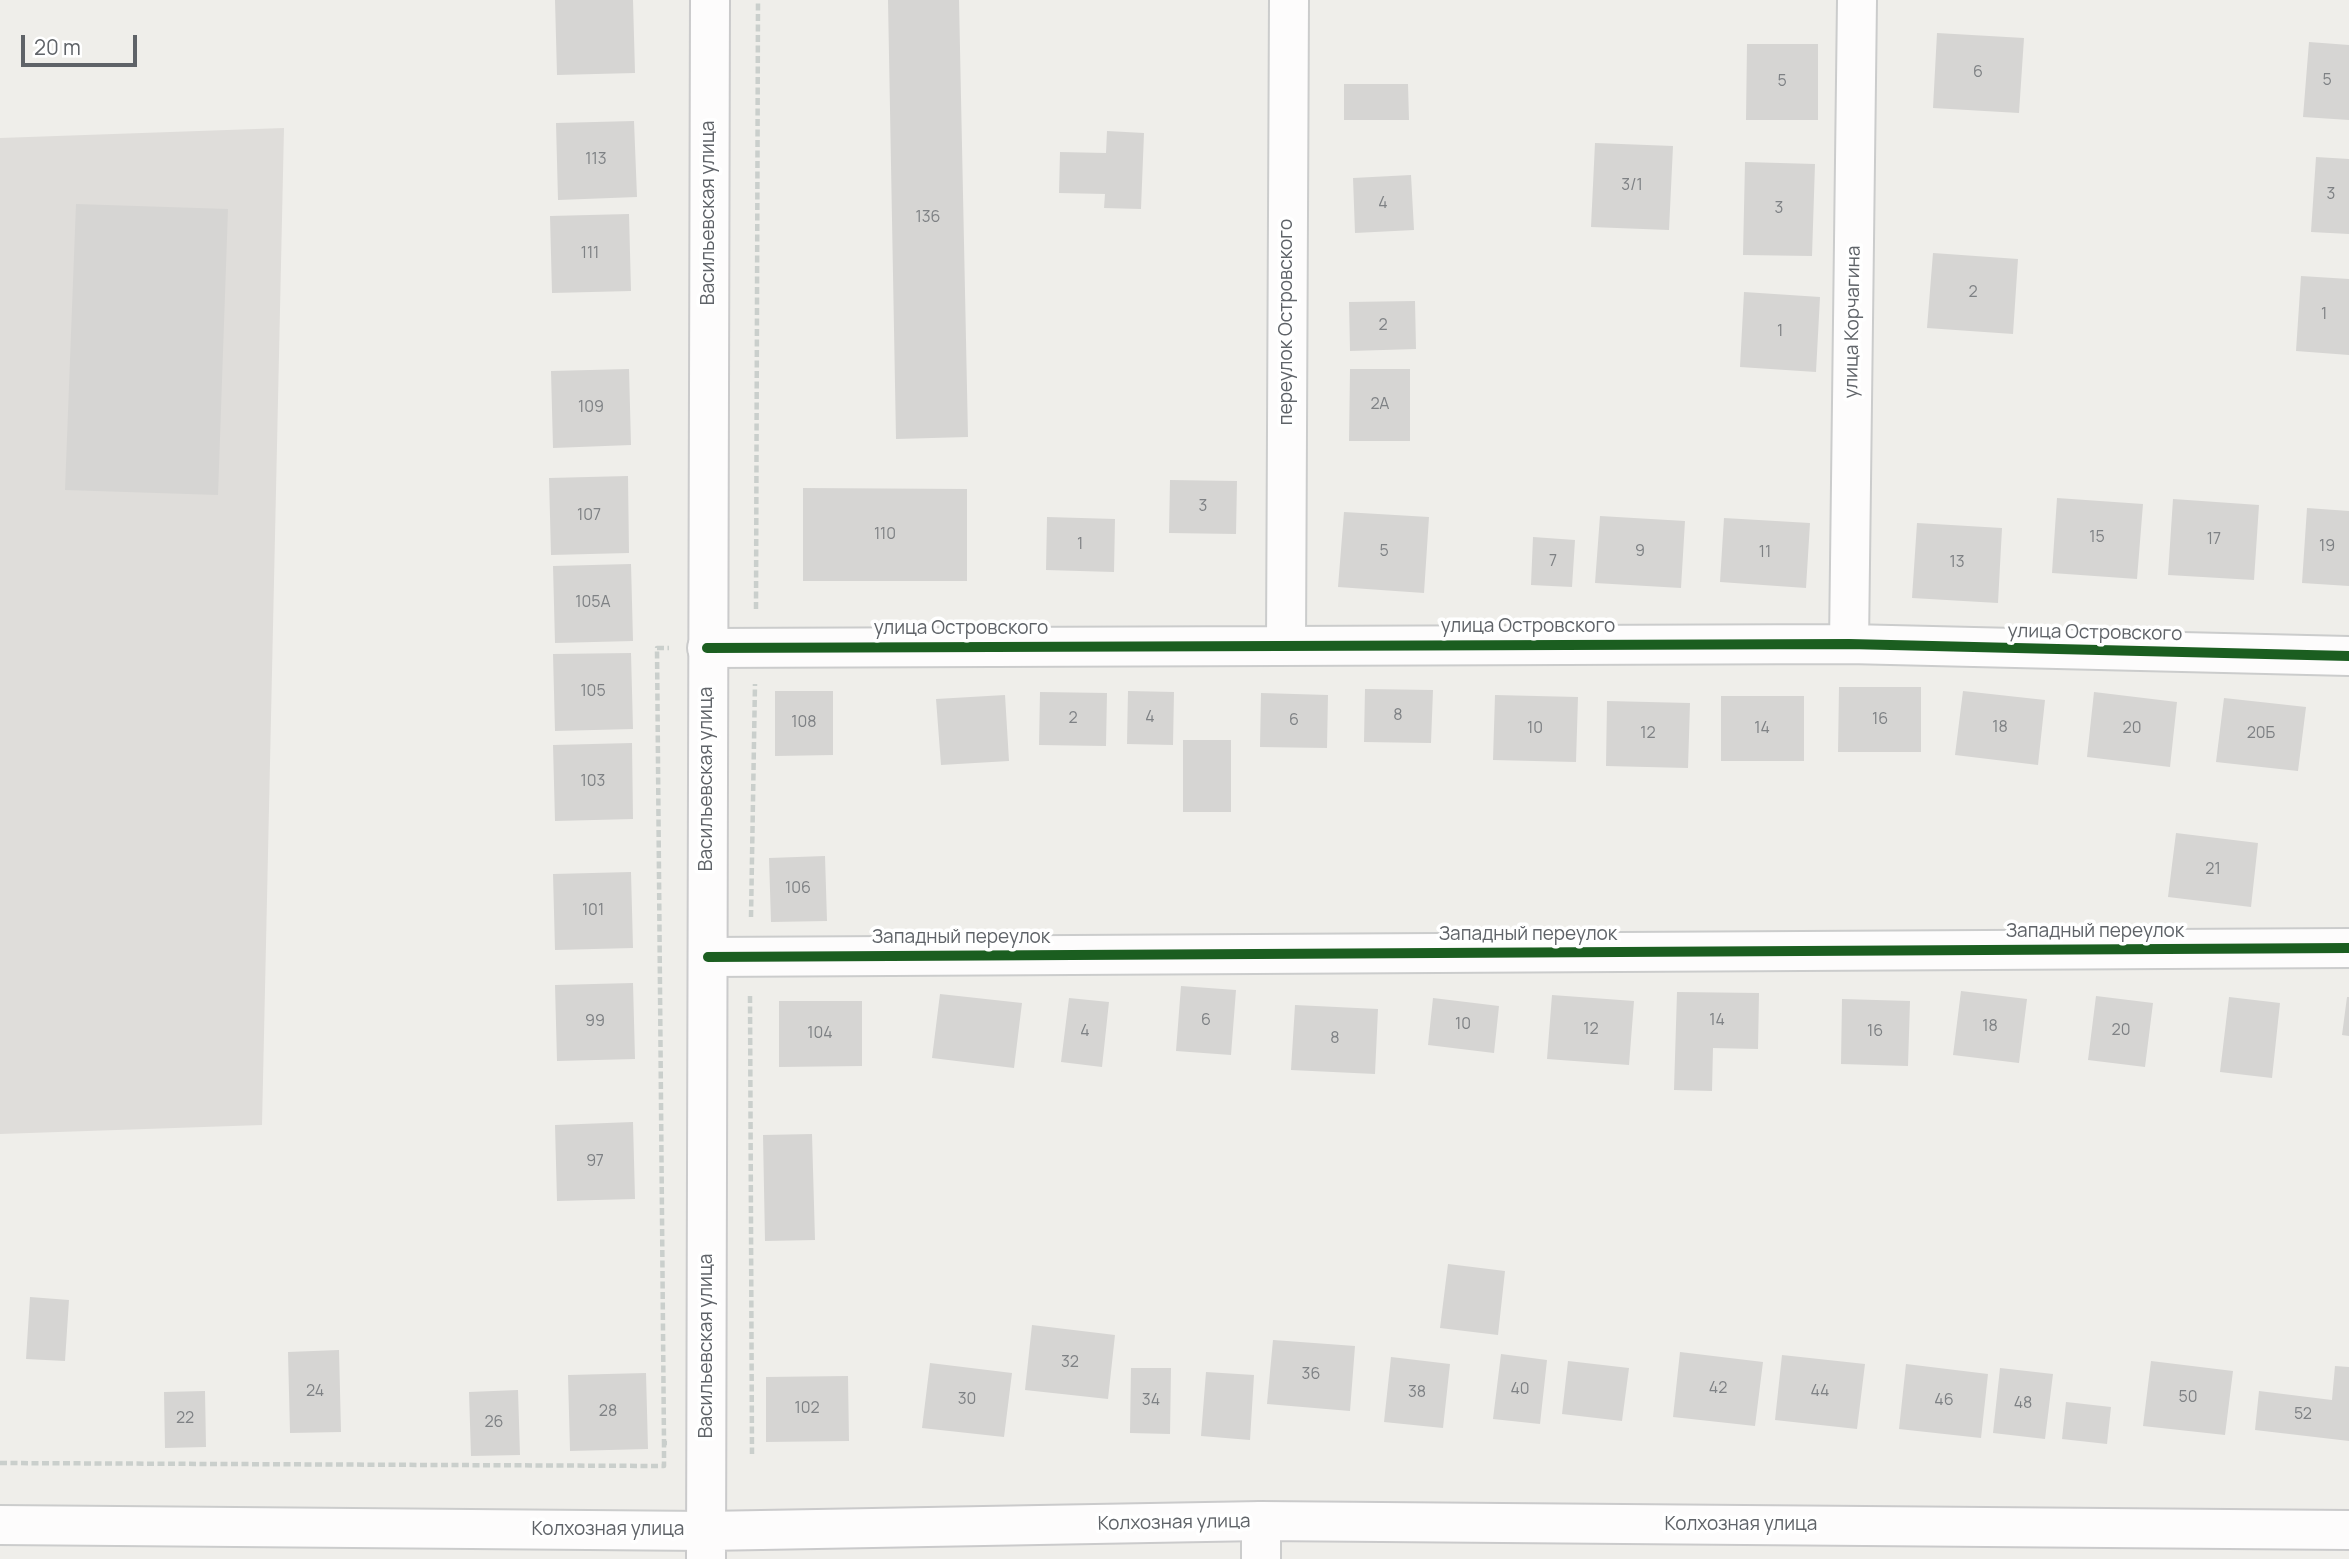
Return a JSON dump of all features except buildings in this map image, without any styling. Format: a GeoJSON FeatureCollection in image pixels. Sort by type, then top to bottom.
{"type":"FeatureCollection","features":[{"type":"Feature","properties":{"kind":"street","name":"Васильевская улица"},"geometry":{"type":"LineString","coordinates":[[706,1545],[710,0]]}},
{"type":"Feature","properties":{"kind":"street","name":"переулок Островского"},"geometry":{"type":"LineString","coordinates":[[1286,644],[1289,0]]}},
{"type":"Feature","properties":{"kind":"street","name":"улица Корчагина"},"geometry":{"type":"LineString","coordinates":[[1849,644],[1857,0]]}},
{"type":"Feature","properties":{"kind":"street","name":"улица Островского"},"geometry":{"type":"LineString","coordinates":[[707,648],[1849,644],[2349,656]]}},
{"type":"Feature","properties":{"kind":"street","name":"Западный переулок"},"geometry":{"type":"LineString","coordinates":[[708,957],[2349,948]]}},
{"type":"Feature","properties":{"kind":"street","name":"Колхозная улица"},"geometry":{"type":"LineString","coordinates":[[0,1525],[706,1545],[1261,1521],[2349,1530]]}},
{"type":"Feature","properties":{"kind":"street"},"geometry":{"type":"LineString","coordinates":[[1261,1521],[1261,1559]]}},
{"type":"Feature","properties":{"kind":"path"},"geometry":{"type":"LineString","coordinates":[[752,1454],[750,957],[756,647],[758,0]]}},
{"type":"Feature","properties":{"kind":"path"},"geometry":{"type":"LineString","coordinates":[[0,1462],[664,1466],[664,1443]]}},
{"type":"Feature","properties":{"kind":"shaded area"},"geometry":{"type":"Polygon","coordinates":[[[284,128],[262,1125],[0,1134],[0,138],[284,128]]]}},
{"type":"Feature","properties":{"kind":"cycle path"},"geometry":{"type":"LineString","coordinates":[[707,648],[1849,644],[2349,656]]}},
{"type":"Feature","properties":{"kind":"cycle path"},"geometry":{"type":"LineString","coordinates":[[708,957],[2349,948]]}}]}
